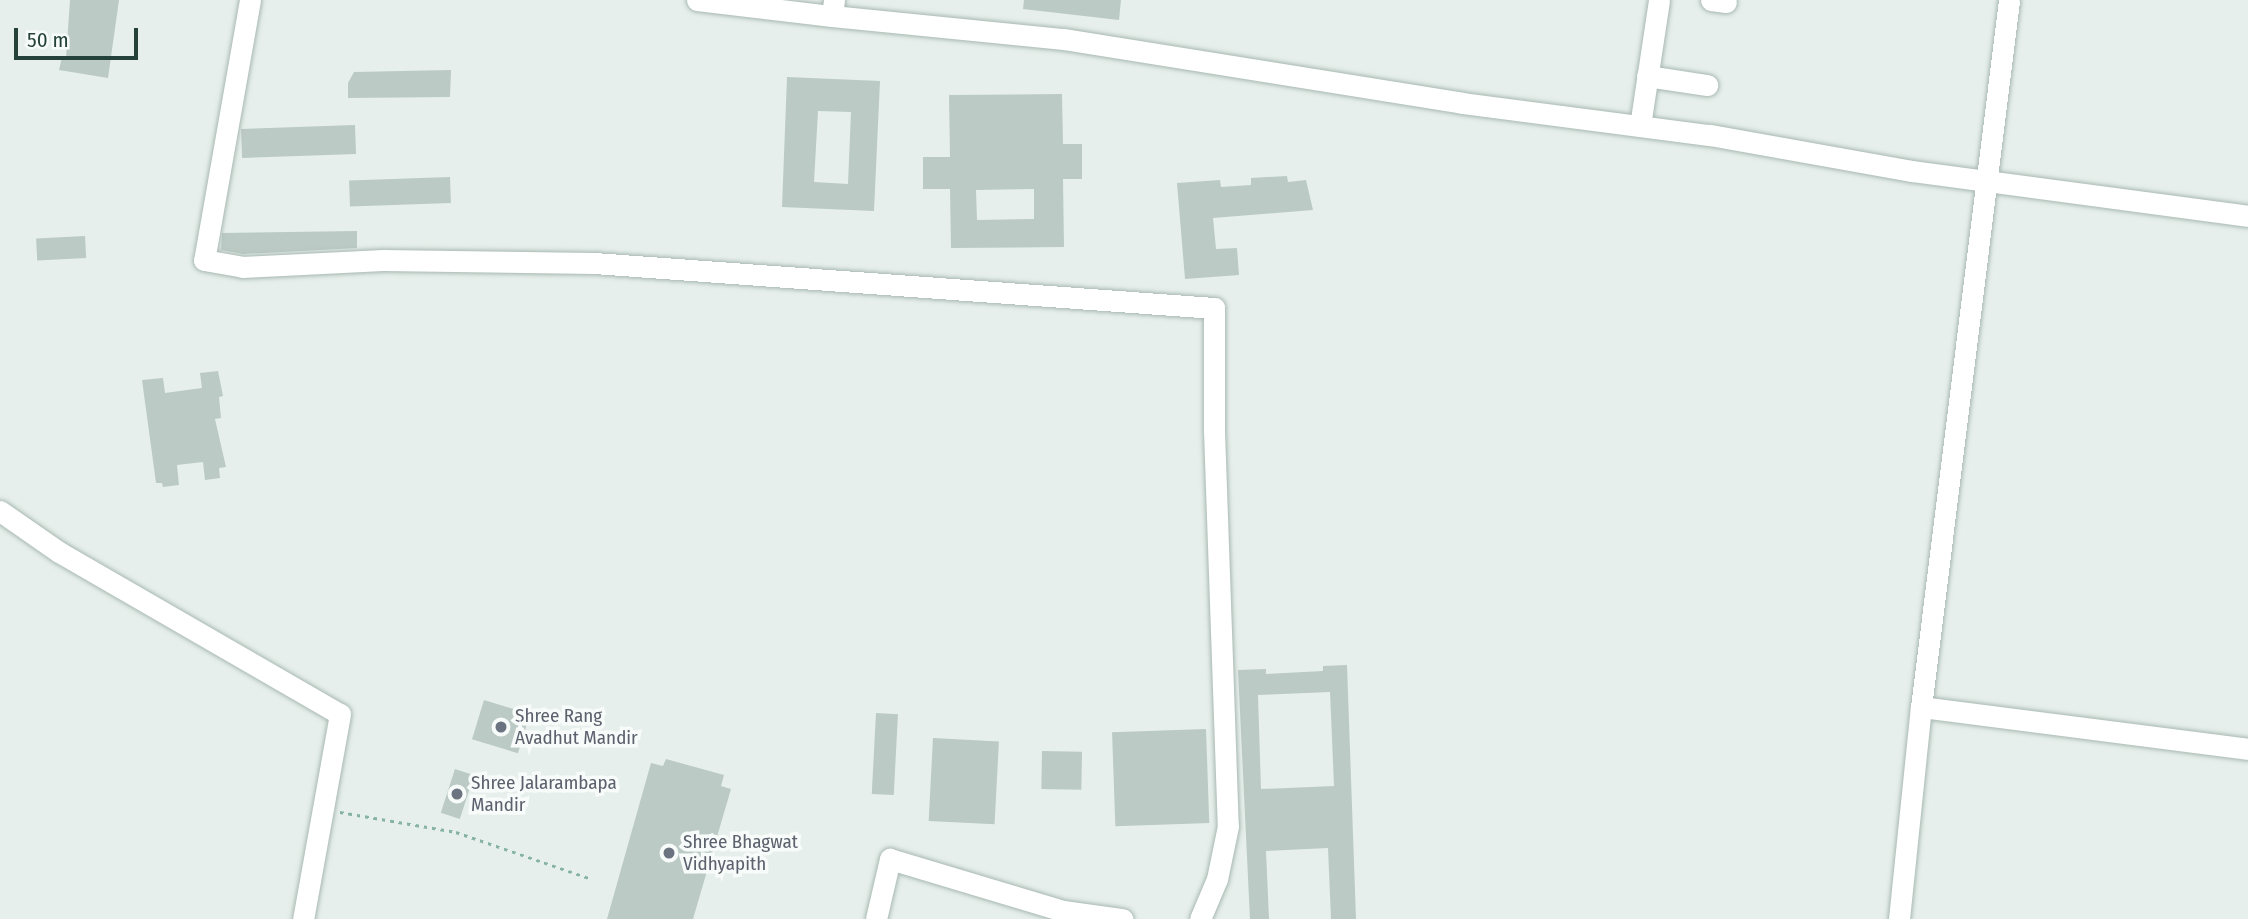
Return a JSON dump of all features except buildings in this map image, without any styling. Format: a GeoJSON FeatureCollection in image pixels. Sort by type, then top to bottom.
{"type":"FeatureCollection","features":[{"type":"Feature","properties":{"kind":"street"},"geometry":{"type":"LineString","coordinates":[[250,0],[204,260],[242,267],[383,260],[594,263],[1214,308],[1213,431],[1228,826],[1217,879],[1200,919]]}},
{"type":"Feature","properties":{"kind":"street"},"geometry":{"type":"LineString","coordinates":[[696,0],[833,8],[1064,39],[1462,103],[1640,126],[1988,181],[2248,216]]}},
{"type":"Feature","properties":{"kind":"street"},"geometry":{"type":"LineString","coordinates":[[1640,126],[1659,0]]}},
{"type":"Feature","properties":{"kind":"street"},"geometry":{"type":"LineString","coordinates":[[1899,919],[1921,707],[2010,0]]}},
{"type":"Feature","properties":{"kind":"street"},"geometry":{"type":"LineString","coordinates":[[1647,76],[1707,85]]}},
{"type":"Feature","properties":{"kind":"street"},"geometry":{"type":"LineString","coordinates":[[0,511],[59,552],[340,714],[303,919]]}},
{"type":"Feature","properties":{"kind":"street"},"geometry":{"type":"LineString","coordinates":[[1921,707],[2248,749]]}},
{"type":"Feature","properties":{"kind":"street"},"geometry":{"type":"LineString","coordinates":[[876,919],[890,859],[1063,911],[1122,919]]}},
{"type":"Feature","properties":{"kind":"path"},"geometry":{"type":"LineString","coordinates":[[323,808],[456,832],[592,879]]}},
{"type":"Feature","properties":{"kind":"place","name":"Shree Rang Avadhut Mandir"},"geometry":{"type":"Point","coordinates":[501,727]}},
{"type":"Feature","properties":{"kind":"place","name":"Shree Jalarambapa Mandir"},"geometry":{"type":"Point","coordinates":[457,794]}},
{"type":"Feature","properties":{"kind":"place","name":"Shree Bhagwat Vidhyapith"},"geometry":{"type":"Point","coordinates":[669,853]}}]}
